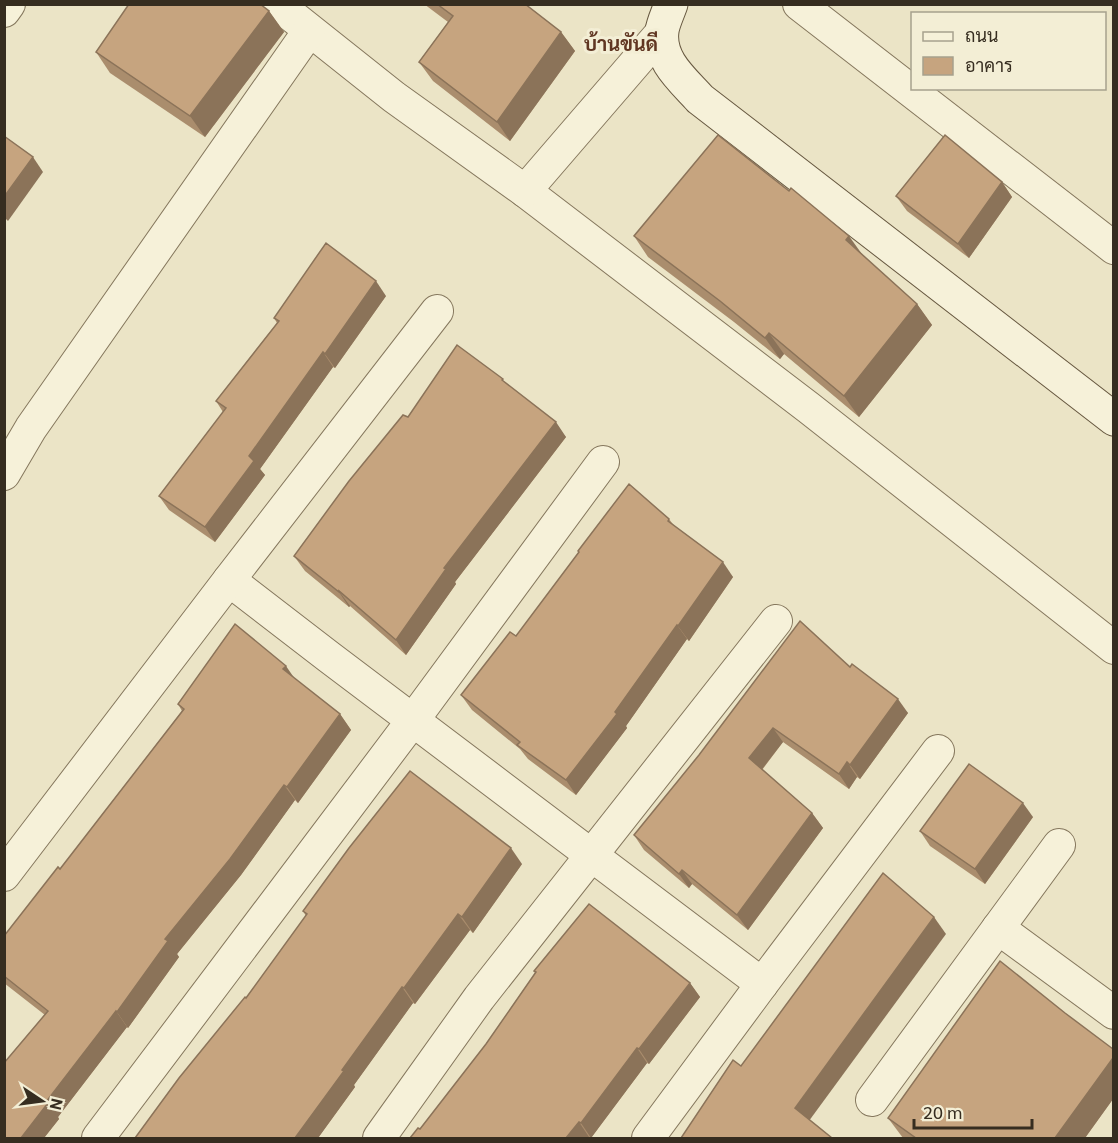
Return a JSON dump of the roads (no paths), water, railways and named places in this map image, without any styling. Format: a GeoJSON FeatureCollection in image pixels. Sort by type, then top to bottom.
{"type":"FeatureCollection","features":[{"type":"Feature","properties":{"kind":"street"},"geometry":{"type":"LineString","coordinates":[[4,11],[9,4]]}},
{"type":"Feature","properties":{"kind":"street"},"geometry":{"type":"LineString","coordinates":[[277,4],[394,97],[525,191],[809,408],[1113,648]]}},
{"type":"Feature","properties":{"kind":"street"},"geometry":{"type":"LineString","coordinates":[[799,4],[1113,248]]}},
{"type":"Feature","properties":{"kind":"street"},"geometry":{"type":"LineString","coordinates":[[525,191],[667,18]]}},
{"type":"Feature","properties":{"kind":"street"},"geometry":{"type":"LineString","coordinates":[[667,18],[663,52],[676,73],[700,99],[1113,420]]}},
{"type":"Feature","properties":{"kind":"street"},"geometry":{"type":"LineString","coordinates":[[4,474],[31,428],[309,31]]}},
{"type":"Feature","properties":{"kind":"street"},"geometry":{"type":"LineString","coordinates":[[4,875],[437,310]]}},
{"type":"Feature","properties":{"kind":"street"},"geometry":{"type":"LineString","coordinates":[[98,1138],[413,720],[603,462]]}},
{"type":"Feature","properties":{"kind":"street"},"geometry":{"type":"LineString","coordinates":[[229,580],[762,984]]}},
{"type":"Feature","properties":{"kind":"street"},"geometry":{"type":"LineString","coordinates":[[379,1138],[479,998],[776,621]]}},
{"type":"Feature","properties":{"kind":"street"},"geometry":{"type":"LineString","coordinates":[[648,1138],[938,751]]}},
{"type":"Feature","properties":{"kind":"street"},"geometry":{"type":"LineString","coordinates":[[872,1100],[1059,845]]}},
{"type":"Feature","properties":{"kind":"street"},"geometry":{"type":"LineString","coordinates":[[998,928],[1113,1013]]}},
{"type":"Feature","properties":{"kind":"district","name":"บ้านขันดี"},"geometry":{"type":"Point","coordinates":[621,44]}}]}
